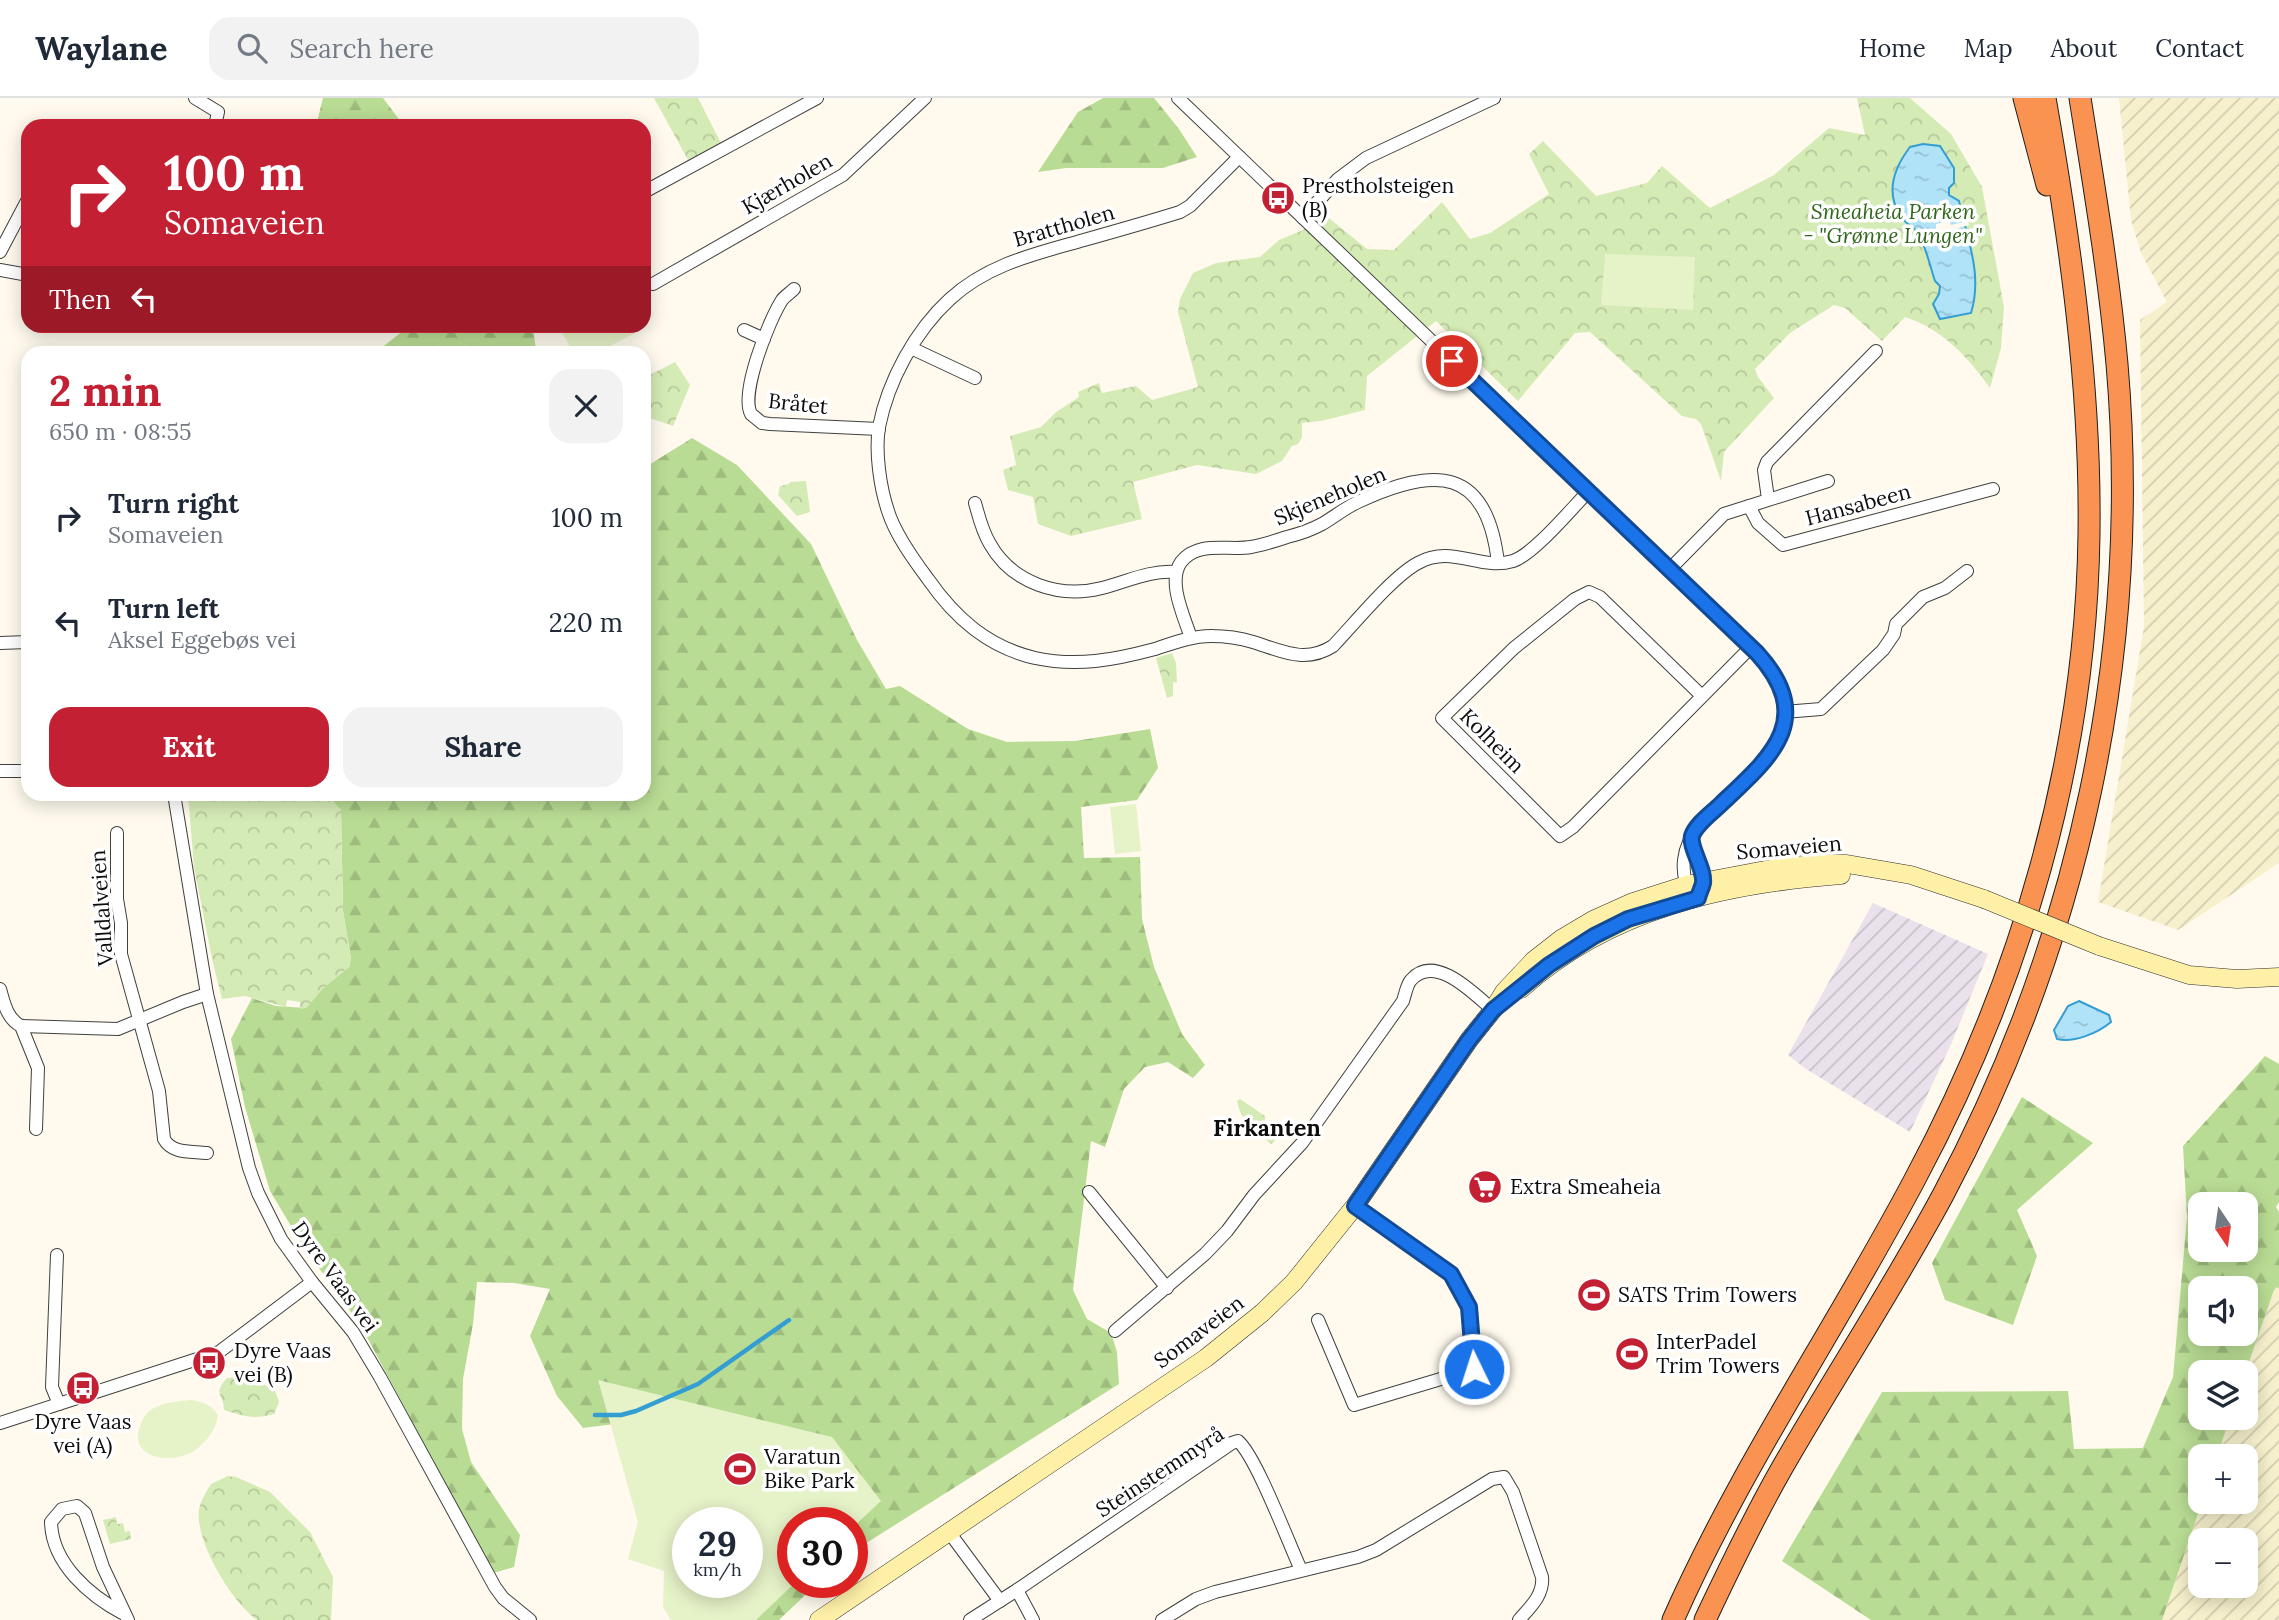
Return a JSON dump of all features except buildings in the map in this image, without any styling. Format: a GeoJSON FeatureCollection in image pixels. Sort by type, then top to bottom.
{"type":"FeatureCollection","features":[{"type":"Feature","properties":{"kind":"highway"},"geometry":{"type":"LineString","coordinates":[[2024,98],[2070,268]]}},
{"type":"Feature","properties":{"kind":"highway"},"geometry":{"type":"LineString","coordinates":[[1673,1620],[1751,1465],[1922,1166],[1987,1029],[2031,904],[2062,780],[2080,671],[2087,575],[2089,493],[2082,366],[2045,98]]}},
{"type":"Feature","properties":{"kind":"highway"},"geometry":{"type":"LineString","coordinates":[[1705,1620],[1781,1471],[1943,1195],[1981,1118],[2015,1041],[2050,947],[2079,844],[2103,728],[2112,667],[2122,544],[2117,363],[2080,98]]}},
{"type":"Feature","properties":{"kind":"main road","name":"Somaveien"},"geometry":{"type":"LineString","coordinates":[[819,1620],[1206,1358],[1262,1313],[1294,1282],[1355,1206],[1469,1040],[1493,1010],[1545,968],[1594,936],[1696,888],[1781,867],[1847,864],[1924,879],[1984,899],[2099,946],[2189,975],[2237,979],[2279,977]]}},
{"type":"Feature","properties":{"kind":"main road","name":"Somaveien"},"geometry":{"type":"LineString","coordinates":[[832,1620],[848,1601]]}},
{"type":"Feature","properties":{"kind":"street"},"geometry":{"type":"LineString","coordinates":[[195,98],[218,112],[216,119]]}},
{"type":"Feature","properties":{"kind":"street"},"geometry":{"type":"LineString","coordinates":[[651,188],[817,98]]}},
{"type":"Feature","properties":{"kind":"street","name":"Kjærholen"},"geometry":{"type":"LineString","coordinates":[[653,284],[843,175],[925,98]]}},
{"type":"Feature","properties":{"kind":"street"},"geometry":{"type":"LineString","coordinates":[[1178,98],[1769,666],[1781,689],[1783,728],[1770,756],[1709,815],[1691,840],[1700,862],[1696,888]]}},
{"type":"Feature","properties":{"kind":"street"},"geometry":{"type":"LineString","coordinates":[[1303,218],[1338,180],[1366,158],[1494,98]]}},
{"type":"Feature","properties":{"kind":"street","name":"Brattholen"},"geometry":{"type":"LineString","coordinates":[[1191,638],[1106,662],[1081,663],[1033,657],[990,642],[952,611],[915,560],[888,512],[882,486],[879,429],[891,387],[911,348],[948,301],[968,284],[1034,253],[1180,212],[1190,206],[1239,157]]}},
{"type":"Feature","properties":{"kind":"street"},"geometry":{"type":"LineString","coordinates":[[0,252],[21,212]]}},
{"type":"Feature","properties":{"kind":"street"},"geometry":{"type":"LineString","coordinates":[[0,270],[21,274]]}},
{"type":"Feature","properties":{"kind":"street","name":"Bråtet"},"geometry":{"type":"LineString","coordinates":[[794,289],[781,302],[764,339],[748,408],[756,419],[770,424],[879,429]]}},
{"type":"Feature","properties":{"kind":"street"},"geometry":{"type":"LineString","coordinates":[[744,330],[764,339]]}},
{"type":"Feature","properties":{"kind":"street"},"geometry":{"type":"LineString","coordinates":[[911,348],[975,378]]}},
{"type":"Feature","properties":{"kind":"street"},"geometry":{"type":"LineString","coordinates":[[1768,499],[1764,470],[1767,462],[1876,351]]}},
{"type":"Feature","properties":{"kind":"street","name":"Skjeneholen"},"geometry":{"type":"LineString","coordinates":[[1175,572],[1185,558],[1199,549],[1251,547],[1307,531],[1368,498],[1407,485],[1434,480],[1456,482],[1469,489],[1477,499],[1491,530],[1498,563]]}},
{"type":"Feature","properties":{"kind":"street","name":"Hansabeen"},"geometry":{"type":"LineString","coordinates":[[1670,569],[1724,514],[1828,481]]}},
{"type":"Feature","properties":{"kind":"street","name":"Hansabeen"},"geometry":{"type":"LineString","coordinates":[[1749,506],[1758,523],[1783,545],[1993,489]]}},
{"type":"Feature","properties":{"kind":"street"},"geometry":{"type":"LineString","coordinates":[[975,503],[986,538],[998,556],[1011,569],[1046,588],[1083,592],[1148,574],[1175,572],[1191,638],[1240,638],[1294,656],[1315,654],[1333,646],[1401,575],[1418,563],[1441,555],[1498,563],[1511,561],[1530,550],[1588,492]]}},
{"type":"Feature","properties":{"kind":"street"},"geometry":{"type":"LineString","coordinates":[[1784,712],[1821,709],[1883,650],[1894,634],[1896,624],[1923,597],[1945,588],[1967,571]]}},
{"type":"Feature","properties":{"kind":"street","name":"Kolheim"},"geometry":{"type":"LineString","coordinates":[[1702,696],[1600,597],[1589,593],[1575,599],[1514,648],[1442,718],[1560,836],[1573,827],[1750,648]]}},
{"type":"Feature","properties":{"kind":"street"},"geometry":{"type":"LineString","coordinates":[[0,643],[21,642]]}},
{"type":"Feature","properties":{"kind":"street"},"geometry":{"type":"LineString","coordinates":[[0,771],[21,771]]}},
{"type":"Feature","properties":{"kind":"street","name":"Dyre Vaas vei"},"geometry":{"type":"LineString","coordinates":[[175,801],[207,995],[249,1168],[258,1194],[281,1239],[353,1332],[495,1587],[503,1598],[530,1620]]}},
{"type":"Feature","properties":{"kind":"street","name":"Valldalveien"},"geometry":{"type":"LineString","coordinates":[[117,832],[121,954],[159,1091],[164,1139],[175,1150],[207,1153]]}},
{"type":"Feature","properties":{"kind":"street"},"geometry":{"type":"LineString","coordinates":[[1115,1331],[1205,1254],[1254,1195],[1303,1143],[1403,1001],[1411,980],[1425,971],[1436,970],[1455,979],[1493,1010]]}},
{"type":"Feature","properties":{"kind":"street"},"geometry":{"type":"LineString","coordinates":[[0,989],[7,1012],[16,1024],[21,1026],[104,1030],[118,1029],[207,995]]}},
{"type":"Feature","properties":{"kind":"street"},"geometry":{"type":"LineString","coordinates":[[21,1026],[38,1069],[36,1129]]}},
{"type":"Feature","properties":{"kind":"street"},"geometry":{"type":"LineString","coordinates":[[1089,1192],[1167,1288]]}},
{"type":"Feature","properties":{"kind":"street"},"geometry":{"type":"LineString","coordinates":[[1318,1320],[1354,1405],[1474,1369],[1469,1307],[1451,1274],[1355,1206]]}},
{"type":"Feature","properties":{"kind":"street"},"geometry":{"type":"LineString","coordinates":[[57,1255],[52,1387],[59,1404]]}},
{"type":"Feature","properties":{"kind":"street"},"geometry":{"type":"LineString","coordinates":[[0,1423],[219,1352],[312,1282]]}},
{"type":"Feature","properties":{"kind":"street","name":"Steinstemmyrå"},"geometry":{"type":"LineString","coordinates":[[970,1620],[1238,1441],[1243,1445],[1301,1570]]}},
{"type":"Feature","properties":{"kind":"street"},"geometry":{"type":"LineString","coordinates":[[1162,1620],[1196,1599],[1215,1592],[1376,1550],[1492,1479],[1504,1477],[1513,1492],[1544,1586],[1519,1620]]}},
{"type":"Feature","properties":{"kind":"street"},"geometry":{"type":"LineString","coordinates":[[77,1506],[85,1513],[103,1567],[126,1617],[108,1606],[62,1562],[51,1522],[62,1509],[77,1506]]}},
{"type":"Feature","properties":{"kind":"street"},"geometry":{"type":"LineString","coordinates":[[949,1532],[1000,1601]]}},
{"type":"Feature","properties":{"kind":"street"},"geometry":{"type":"LineString","coordinates":[[1017,1590],[1033,1620]]}},
{"type":"Feature","properties":{"kind":"shaded area"},"geometry":{"type":"Polygon","coordinates":[[[2119,98],[2279,98],[2279,863],[2178,930],[2098,902],[2144,626],[2140,320],[2167,302],[2141,253],[2131,220],[2119,98]]]}},
{"type":"Feature","properties":{"kind":"shaded area"},"geometry":{"type":"Polygon","coordinates":[[[1873,903],[1988,954],[1952,1042],[1910,1132],[1806,1069],[1788,1055],[1873,903]]]}},
{"type":"Feature","properties":{"kind":"shaded area"},"geometry":{"type":"Polygon","coordinates":[[[2275,1287],[2279,1288],[2279,1620],[2162,1620],[2188,1543],[2188,1598],[2258,1598],[2258,1528],[2193,1528],[2198,1514],[2258,1514],[2258,1444],[2221,1444],[2226,1430],[2258,1430],[2258,1360],[2250,1360],[2255,1346],[2258,1346],[2258,1336],[2275,1287]]]}},
{"type":"Feature","properties":{"kind":"green space"},"geometry":{"type":"Polygon","coordinates":[[[323,98],[383,98],[399,119],[318,119],[323,98]]]}},
{"type":"Feature","properties":{"kind":"green space"},"geometry":{"type":"Polygon","coordinates":[[[654,98],[698,98],[721,143],[688,160],[654,98]]]}},
{"type":"Feature","properties":{"kind":"green space"},"geometry":{"type":"Polygon","coordinates":[[[1103,98],[1154,98],[1197,157],[1163,168],[1066,168],[1038,172],[1078,112],[1103,98]]]}},
{"type":"Feature","properties":{"kind":"green space","name":"Smeaheia Parken - \"Grønne Lungen\""},"geometry":{"type":"Polygon","coordinates":[[[1857,98],[1910,98],[1951,134],[1982,187],[2004,307],[2001,348],[1990,388],[1953,345],[1918,322],[1905,317],[1882,341],[1845,308],[1834,305],[1790,333],[1755,369],[1774,398],[1724,452],[1721,481],[1701,424],[1696,419],[1682,416],[1590,332],[1575,333],[1518,401],[1436,321],[1367,376],[1365,410],[1302,423],[1302,437],[1298,444],[1292,446],[1282,461],[1256,474],[1197,465],[1133,482],[1142,519],[1071,536],[1038,524],[1033,497],[1008,490],[1003,470],[1016,465],[1010,436],[1041,427],[1056,412],[1079,397],[1078,392],[1099,383],[1102,393],[1136,386],[1152,400],[1198,387],[1178,312],[1180,299],[1193,273],[1216,263],[1260,257],[1279,240],[1303,230],[1324,214],[1367,249],[1394,250],[1442,202],[1470,239],[1490,233],[1549,194],[1529,154],[1543,141],[1596,196],[1647,183],[1662,166],[1710,208],[1774,175],[1829,128],[1865,135],[1857,98]]]}},
{"type":"Feature","properties":{"kind":"green space"},"geometry":{"type":"Polygon","coordinates":[[[1605,254],[1695,257],[1693,310],[1601,305],[1605,254]]]}},
{"type":"Feature","properties":{"kind":"green space"},"geometry":{"type":"Polygon","coordinates":[[[400,333],[534,333],[535,346],[384,346],[400,333]]]}},
{"type":"Feature","properties":{"kind":"green space"},"geometry":{"type":"Polygon","coordinates":[[[562,333],[635,333],[610,346],[570,346],[562,333]]]}},
{"type":"Feature","properties":{"kind":"green space"},"geometry":{"type":"Polygon","coordinates":[[[675,362],[690,385],[673,426],[651,418],[651,374],[675,362]]]}},
{"type":"Feature","properties":{"kind":"green space"},"geometry":{"type":"Polygon","coordinates":[[[692,438],[737,465],[811,544],[857,640],[886,689],[900,686],[968,729],[1007,742],[1075,741],[1150,729],[1158,768],[1137,800],[1081,807],[1084,858],[1140,857],[1142,919],[1154,967],[1182,1034],[1205,1065],[1193,1078],[1168,1062],[1145,1067],[1124,1089],[1105,1147],[1091,1141],[1073,1290],[1087,1319],[1111,1333],[1117,1352],[1119,1384],[868,1542],[868,1507],[777,1507],[777,1598],[802,1598],[779,1620],[680,1620],[685,1598],[763,1598],[763,1507],[728,1507],[622,1423],[583,1428],[557,1396],[530,1336],[550,1289],[514,1283],[477,1282],[463,1379],[462,1429],[471,1462],[520,1535],[514,1567],[493,1573],[361,1326],[303,1246],[270,1191],[245,1107],[231,1039],[252,998],[276,1006],[306,1008],[323,988],[349,967],[351,959],[343,911],[341,811],[333,801],[651,801],[651,464],[692,438]]]}},
{"type":"Feature","properties":{"kind":"green space"},"geometry":{"type":"Polygon","coordinates":[[[806,481],[810,512],[797,516],[778,495],[780,486],[806,481]]]}},
{"type":"Feature","properties":{"kind":"green space"},"geometry":{"type":"Polygon","coordinates":[[[1172,653],[1176,663],[1177,683],[1173,682],[1173,696],[1167,698],[1156,658],[1172,653]]]}},
{"type":"Feature","properties":{"kind":"green space"},"geometry":{"type":"Polygon","coordinates":[[[188,801],[333,801],[341,810],[343,911],[351,959],[349,967],[323,988],[306,1008],[300,1009],[300,1002],[287,1000],[286,1007],[245,996],[222,999],[194,867],[188,801]]]}},
{"type":"Feature","properties":{"kind":"green space"},"geometry":{"type":"Polygon","coordinates":[[[1136,804],[1141,851],[1115,854],[1110,807],[1136,804]]]}},
{"type":"Feature","properties":{"kind":"green space"},"geometry":{"type":"Polygon","coordinates":[[[2265,1056],[2279,1064],[2279,1202],[2276,1207],[2279,1212],[2279,1288],[2275,1287],[2258,1336],[2258,1276],[2188,1276],[2188,1346],[2255,1346],[2250,1360],[2188,1360],[2188,1430],[2226,1430],[2221,1444],[2188,1444],[2188,1514],[2198,1514],[2193,1528],[2188,1528],[2188,1543],[2162,1620],[1871,1620],[1782,1561],[1882,1392],[2068,1391],[2074,1449],[2143,1448],[2173,1377],[2187,1217],[2183,1146],[2265,1056]]]}},
{"type":"Feature","properties":{"kind":"green space"},"geometry":{"type":"Polygon","coordinates":[[[2022,1097],[2093,1143],[2017,1210],[2037,1256],[2013,1325],[1945,1300],[1932,1263],[2022,1097]]]}},
{"type":"Feature","properties":{"kind":"green space"},"geometry":{"type":"Polygon","coordinates":[[[1240,1099],[1265,1116],[1265,1121],[1281,1132],[1272,1144],[1245,1121],[1237,1101],[1240,1099]]]}},
{"type":"Feature","properties":{"kind":"green space"},"geometry":{"type":"Polygon","coordinates":[[[227,1378],[255,1379],[275,1391],[279,1402],[274,1414],[260,1417],[224,1410],[220,1388],[227,1378]]]}},
{"type":"Feature","properties":{"kind":"green space","name":"Varatun Bike Park"},"geometry":{"type":"Polygon","coordinates":[[[598,1380],[832,1437],[881,1501],[868,1513],[868,1507],[777,1507],[777,1598],[779,1598],[756,1620],[671,1620],[663,1607],[664,1571],[628,1559],[638,1522],[598,1380]]]}},
{"type":"Feature","properties":{"kind":"green space"},"geometry":{"type":"Polygon","coordinates":[[[192,1400],[211,1407],[218,1416],[205,1441],[188,1454],[177,1457],[166,1458],[146,1452],[140,1445],[138,1436],[146,1414],[163,1404],[192,1400]]]}},
{"type":"Feature","properties":{"kind":"green space"},"geometry":{"type":"Polygon","coordinates":[[[228,1476],[270,1492],[310,1532],[333,1577],[331,1620],[257,1620],[226,1586],[202,1537],[199,1509],[211,1484],[228,1476]]]}},
{"type":"Feature","properties":{"kind":"green space"},"geometry":{"type":"Polygon","coordinates":[[[116,1517],[117,1524],[123,1523],[125,1532],[130,1531],[131,1539],[110,1544],[103,1520],[116,1517]]]}},
{"type":"Feature","properties":{"kind":"water"},"geometry":{"type":"Polygon","coordinates":[[[1923,144],[1940,146],[1954,168],[1954,183],[1949,188],[1949,195],[1959,201],[1975,270],[1971,313],[1940,319],[1933,304],[1940,286],[1935,281],[1918,233],[1897,209],[1892,190],[1899,163],[1904,155],[1910,147],[1923,144]]]}},
{"type":"Feature","properties":{"kind":"water"},"geometry":{"type":"Polygon","coordinates":[[[2079,1001],[2109,1015],[2111,1022],[2085,1036],[2071,1040],[2057,1039],[2054,1030],[2068,1006],[2079,1001]]]}},
{"type":"Feature","properties":{"kind":"pier"},"geometry":{"type":"Polygon","coordinates":[[[1949,221],[1951,225],[1968,221],[1969,225],[1952,230],[1953,235],[1940,238],[1938,234],[1916,239],[1915,235],[1936,229],[1936,224],[1949,221]]]}},
{"type":"Feature","properties":{"kind":"waterway"},"geometry":{"type":"LineString","coordinates":[[595,1415],[621,1415],[636,1411],[698,1384],[789,1320]]}},
{"type":"Feature","properties":{"kind":"place","name":"Prestholsteigen (B)"},"geometry":{"type":"Point","coordinates":[1278,198]}},
{"type":"Feature","properties":{"kind":"place","name":"Extra Smeaheia"},"geometry":{"type":"Point","coordinates":[1485,1187]}},
{"type":"Feature","properties":{"kind":"place","name":"SATS Trim Towers"},"geometry":{"type":"Point","coordinates":[1594,1295]}},
{"type":"Feature","properties":{"kind":"place","name":"InterPadel Trim Towers"},"geometry":{"type":"Point","coordinates":[1632,1354]}},
{"type":"Feature","properties":{"kind":"place","name":"Dyre Vaas vei (B)"},"geometry":{"type":"Point","coordinates":[209,1363]}},
{"type":"Feature","properties":{"kind":"place","name":"Dyre Vaas vei (A)"},"geometry":{"type":"Point","coordinates":[83,1388]}},
{"type":"Feature","properties":{"kind":"place","name":"Varatun Bike Park"},"geometry":{"type":"Point","coordinates":[740,1469]}},
{"type":"Feature","properties":{"kind":"district","name":"Firkanten"},"geometry":{"type":"Point","coordinates":[1267,1128]}},
{"type":"Feature","properties":{"kind":"route"},"geometry":{"type":"LineString","coordinates":[[1452,361],[1757,653],[1776,677],[1784,699],[1783,728],[1770,756],[1709,815],[1693,835],[1691,840],[1700,862],[1703,881],[1698,898],[1628,919],[1594,936],[1549,965],[1508,1001],[1493,1010],[1469,1040],[1355,1206],[1451,1274],[1469,1307],[1474,1369]]}}]}
